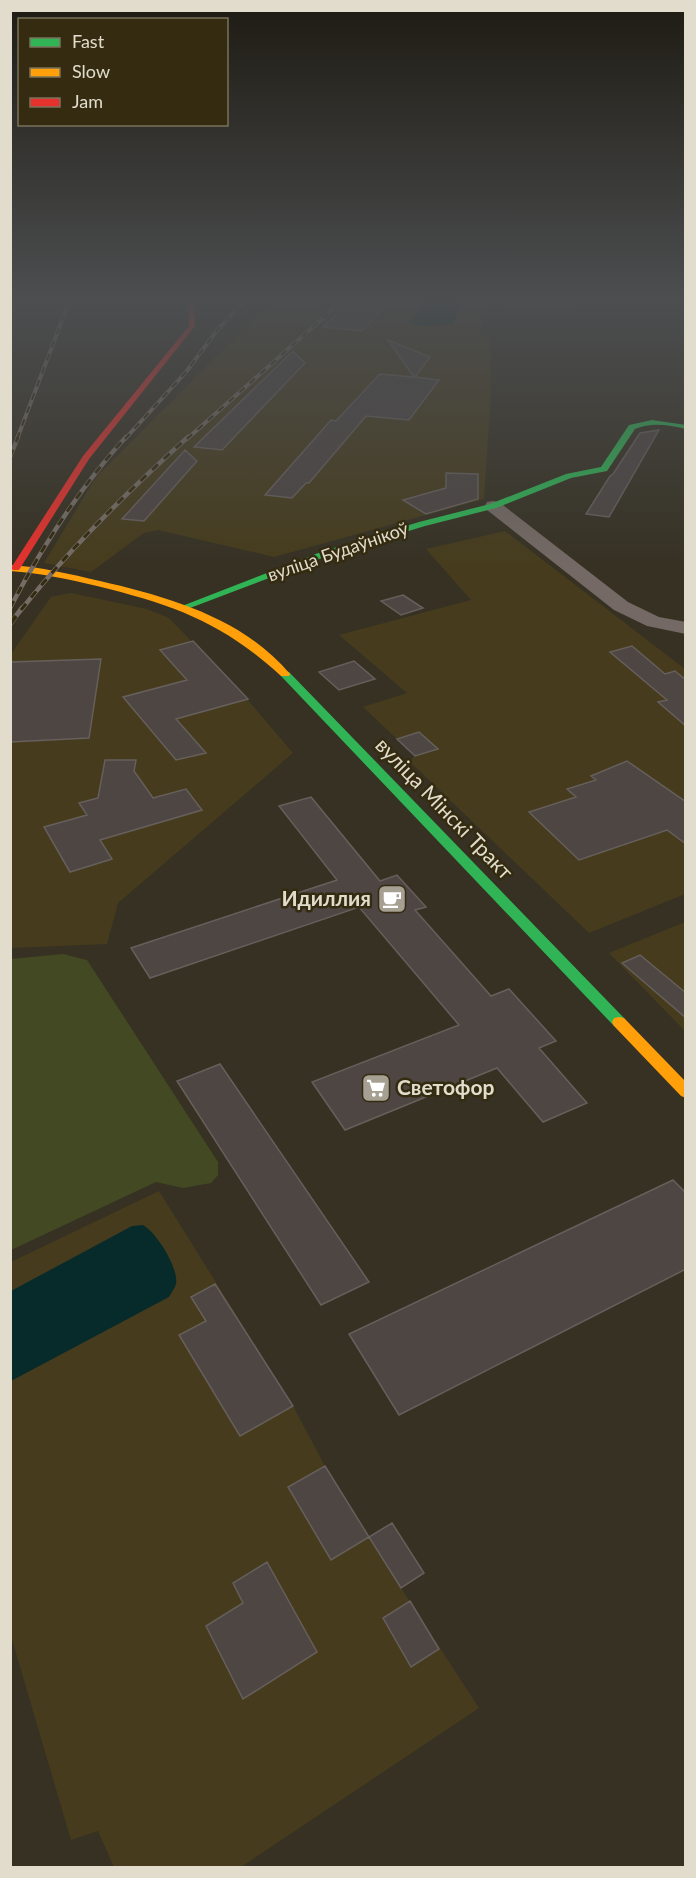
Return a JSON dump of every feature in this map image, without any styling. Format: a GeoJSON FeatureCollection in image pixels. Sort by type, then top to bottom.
{"type":"FeatureCollection","features":[{"type":"Feature","properties":{"kind":"street"},"geometry":{"type":"LineString","coordinates":[[13,568],[86,458],[141,390]]}},
{"type":"Feature","properties":{"kind":"street","name":"вуліца Будаўнікоў"},"geometry":{"type":"LineString","coordinates":[[187,606],[324,554],[422,524],[493,506],[569,476],[604,469],[632,427],[638,424],[659,422],[686,427]]}},
{"type":"Feature","properties":{"kind":"street"},"geometry":{"type":"LineString","coordinates":[[493,506],[621,606],[654,622],[686,628]]}},
{"type":"Feature","properties":{"kind":"street","name":"вуліца Мінскі Тракт"},"geometry":{"type":"LineString","coordinates":[[13,568],[50,573],[146,594],[187,606],[240,634],[269,659],[686,1092]]}},
{"type":"Feature","properties":{"kind":"shaded area"},"geometry":{"type":"Polygon","coordinates":[[[183,390],[491,390],[484,499],[274,557],[158,530],[144,533],[91,572],[44,563],[96,477],[183,390]]]}},
{"type":"Feature","properties":{"kind":"shaded area"},"geometry":{"type":"Polygon","coordinates":[[[505,531],[685,669],[685,894],[589,933],[409,761],[415,756],[363,707],[407,693],[339,635],[471,600],[426,549],[505,531]]]}},
{"type":"Feature","properties":{"kind":"shaded area"},"geometry":{"type":"Polygon","coordinates":[[[71,593],[147,609],[169,618],[247,699],[293,753],[118,903],[107,944],[11,948],[11,654],[51,597],[71,593]]]}},
{"type":"Feature","properties":{"kind":"shaded area"},"geometry":{"type":"Polygon","coordinates":[[[685,922],[685,1031],[609,953],[685,922]]]}},
{"type":"Feature","properties":{"kind":"shaded area"},"geometry":{"type":"Polygon","coordinates":[[[159,1191],[293,1406],[325,1466],[369,1537],[392,1523],[424,1573],[401,1588],[479,1708],[241,1867],[114,1867],[98,1831],[71,1840],[11,1636],[11,1262],[159,1191]]]}},
{"type":"Feature","properties":{"kind":"green space"},"geometry":{"type":"Polygon","coordinates":[[[63,954],[87,960],[218,1162],[218,1175],[211,1183],[183,1188],[156,1182],[11,1250],[11,959],[63,954]]]}},
{"type":"Feature","properties":{"kind":"water"},"geometry":{"type":"Polygon","coordinates":[[[143,1225],[160,1243],[174,1269],[176,1284],[169,1297],[11,1381],[11,1291],[132,1226],[143,1225]]]}},
{"type":"Feature","properties":{"kind":"building"},"geometry":{"type":"Polygon","coordinates":[[[253,390],[280,390],[222,450],[194,447],[253,390]]]}},
{"type":"Feature","properties":{"kind":"building"},"geometry":{"type":"Polygon","coordinates":[[[365,390],[432,390],[409,420],[366,416],[309,483],[306,483],[292,498],[265,495],[331,420],[336,421],[365,390]]]}},
{"type":"Feature","properties":{"kind":"building"},"geometry":{"type":"Polygon","coordinates":[[[659,430],[609,517],[586,514],[640,433],[659,430]]]}},
{"type":"Feature","properties":{"kind":"building"},"geometry":{"type":"Polygon","coordinates":[[[185,450],[197,461],[144,521],[122,519],[185,450]]]}},
{"type":"Feature","properties":{"kind":"building"},"geometry":{"type":"Polygon","coordinates":[[[446,473],[478,474],[478,499],[426,514],[403,500],[446,488],[446,473]]]}},
{"type":"Feature","properties":{"kind":"building"},"geometry":{"type":"Polygon","coordinates":[[[403,595],[423,608],[401,615],[381,601],[403,595]]]}},
{"type":"Feature","properties":{"kind":"building"},"geometry":{"type":"Polygon","coordinates":[[[193,641],[248,699],[176,719],[206,753],[176,760],[123,697],[187,680],[160,650],[193,641]]]}},
{"type":"Feature","properties":{"kind":"building"},"geometry":{"type":"Polygon","coordinates":[[[632,646],[665,674],[675,671],[686,680],[686,726],[658,702],[667,700],[610,652],[632,646]]]}},
{"type":"Feature","properties":{"kind":"building"},"geometry":{"type":"Polygon","coordinates":[[[101,659],[89,738],[10,742],[10,662],[101,659]]]}},
{"type":"Feature","properties":{"kind":"building"},"geometry":{"type":"Polygon","coordinates":[[[354,661],[375,679],[339,690],[319,672],[354,661]]]}},
{"type":"Feature","properties":{"kind":"building"},"geometry":{"type":"Polygon","coordinates":[[[419,732],[438,749],[415,756],[397,739],[419,732]]]}},
{"type":"Feature","properties":{"kind":"building"},"geometry":{"type":"Polygon","coordinates":[[[105,760],[136,760],[134,771],[153,798],[186,789],[202,810],[100,840],[112,859],[70,872],[44,827],[87,815],[79,803],[98,798],[105,760]]]}},
{"type":"Feature","properties":{"kind":"building"},"geometry":{"type":"Polygon","coordinates":[[[627,761],[686,802],[686,844],[667,830],[579,860],[529,812],[576,797],[567,789],[596,780],[591,776],[627,761]]]}},
{"type":"Feature","properties":{"kind":"building"},"geometry":{"type":"Polygon","coordinates":[[[311,797],[380,881],[397,875],[426,907],[415,910],[491,996],[509,989],[556,1041],[539,1048],[587,1103],[543,1122],[497,1068],[345,1130],[312,1082],[459,1025],[359,907],[150,978],[131,948],[337,880],[279,806],[311,797]]]}},
{"type":"Feature","properties":{"kind":"building"},"geometry":{"type":"Polygon","coordinates":[[[640,955],[686,993],[686,1018],[622,963],[640,955]]]}},
{"type":"Feature","properties":{"kind":"building"},"geometry":{"type":"Polygon","coordinates":[[[220,1064],[369,1282],[321,1305],[177,1081],[220,1064]]]}},
{"type":"Feature","properties":{"kind":"building"},"geometry":{"type":"Polygon","coordinates":[[[673,1180],[686,1193],[686,1269],[399,1415],[349,1334],[673,1180]]]}},
{"type":"Feature","properties":{"kind":"building"},"geometry":{"type":"Polygon","coordinates":[[[215,1284],[293,1406],[240,1436],[179,1335],[206,1321],[191,1297],[215,1284]]]}},
{"type":"Feature","properties":{"kind":"building"},"geometry":{"type":"Polygon","coordinates":[[[325,1466],[369,1537],[331,1560],[288,1487],[325,1466]]]}},
{"type":"Feature","properties":{"kind":"building"},"geometry":{"type":"Polygon","coordinates":[[[392,1523],[424,1573],[401,1588],[369,1537],[392,1523]]]}},
{"type":"Feature","properties":{"kind":"building"},"geometry":{"type":"Polygon","coordinates":[[[267,1562],[317,1652],[243,1699],[206,1626],[243,1603],[233,1583],[267,1562]]]}},
{"type":"Feature","properties":{"kind":"building"},"geometry":{"type":"Polygon","coordinates":[[[410,1601],[439,1649],[411,1667],[383,1618],[410,1601]]]}},
{"type":"Feature","properties":{"kind":"railway"},"geometry":{"type":"LineString","coordinates":[[17,439],[36,390]]}},
{"type":"Feature","properties":{"kind":"railway"},"geometry":{"type":"LineString","coordinates":[[125,439],[170,390]]}},
{"type":"Feature","properties":{"kind":"railway"},"geometry":{"type":"LineString","coordinates":[[187,439],[242,390]]}},
{"type":"Feature","properties":{"kind":"railway"},"geometry":{"type":"LineString","coordinates":[[10,457],[18,437]]}},
{"type":"Feature","properties":{"kind":"railway"},"geometry":{"type":"LineString","coordinates":[[10,608],[62,519],[126,437]]}},
{"type":"Feature","properties":{"kind":"railway"},"geometry":{"type":"LineString","coordinates":[[21,610],[101,520],[188,437]]}},
{"type":"Feature","properties":{"kind":"railway"},"geometry":{"type":"LineString","coordinates":[[10,624],[22,608]]}},
{"type":"Feature","properties":{"kind":"traffic: fast"},"geometry":{"type":"LineString","coordinates":[[187,606],[324,554],[422,524],[493,506],[569,476],[604,469],[632,427],[659,422],[686,427]]}},
{"type":"Feature","properties":{"kind":"traffic: fast"},"geometry":{"type":"LineString","coordinates":[[285,674],[619,1022]]}},
{"type":"Feature","properties":{"kind":"traffic: slow"},"geometry":{"type":"LineString","coordinates":[[10,568],[63,575],[150,597],[198,613],[242,637],[285,674]]}},
{"type":"Feature","properties":{"kind":"traffic: slow"},"geometry":{"type":"LineString","coordinates":[[619,1022],[686,1092]]}},
{"type":"Feature","properties":{"kind":"traffic: jam"},"geometry":{"type":"LineString","coordinates":[[16,568],[86,458],[141,390]]}},
{"type":"Feature","properties":{"kind":"place","name":"Идиллия"},"geometry":{"type":"Point","coordinates":[392,899]}},
{"type":"Feature","properties":{"kind":"place","name":"Светофор"},"geometry":{"type":"Point","coordinates":[376,1088]}}]}
